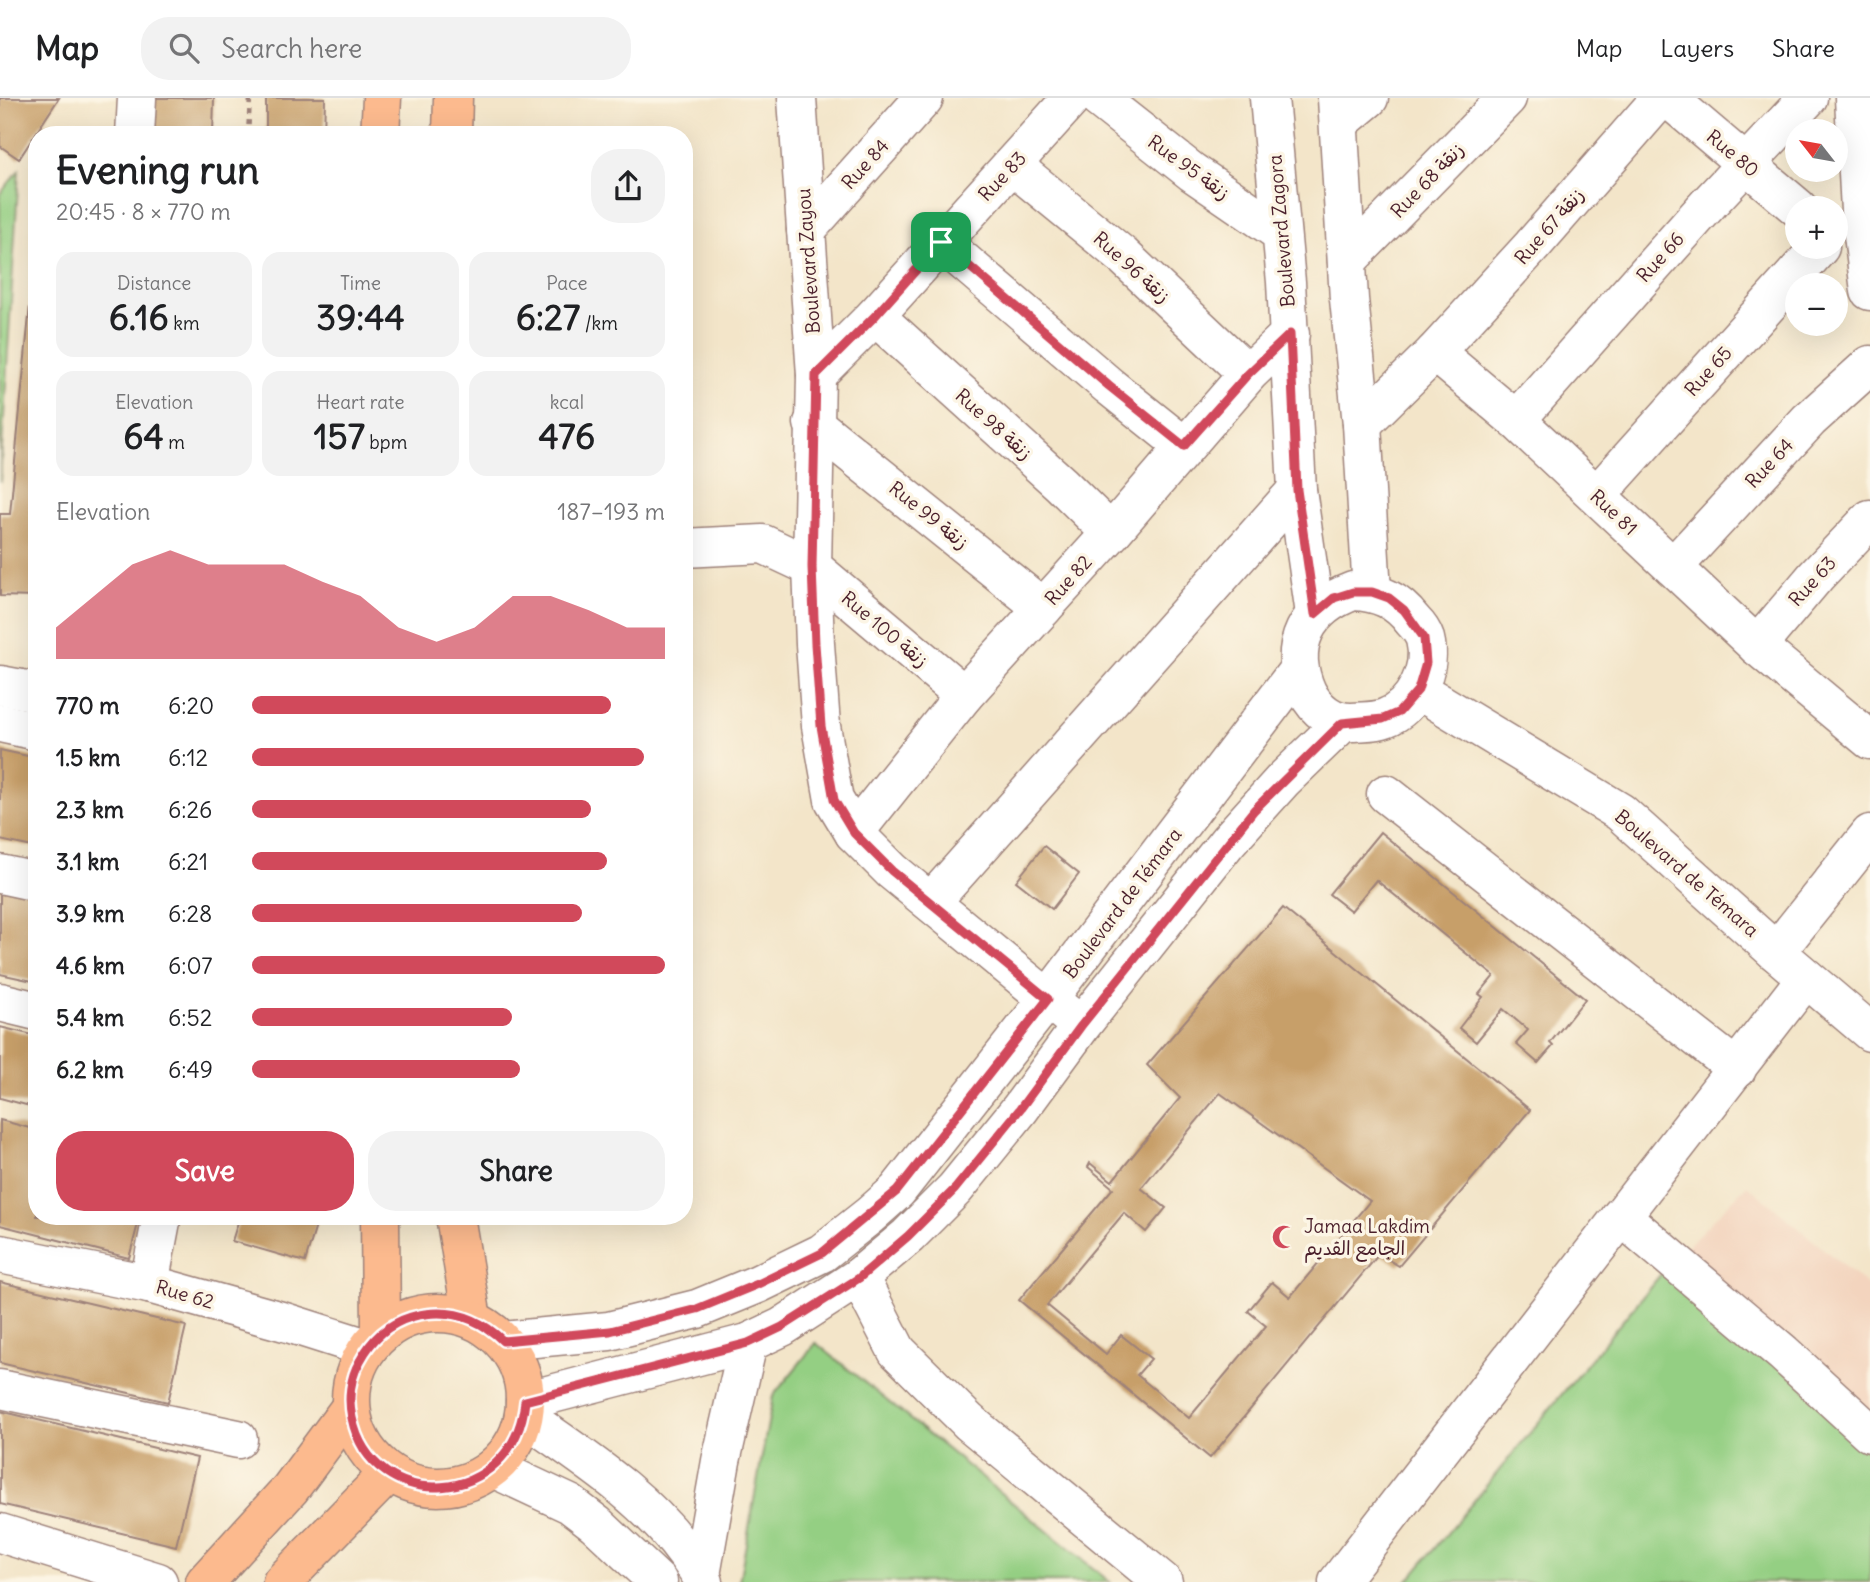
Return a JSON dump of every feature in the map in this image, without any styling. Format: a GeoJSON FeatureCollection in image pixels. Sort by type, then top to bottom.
{"type":"FeatureCollection","features":[{"type":"Feature","properties":{"kind":"main road"},"geometry":{"type":"LineString","coordinates":[[380,126],[382,98]]}},
{"type":"Feature","properties":{"kind":"main road"},"geometry":{"type":"LineString","coordinates":[[452,126],[453,98]]}},
{"type":"Feature","properties":{"kind":"main road"},"geometry":{"type":"LineString","coordinates":[[374,1341],[380,1225]]}},
{"type":"Feature","properties":{"kind":"main road"},"geometry":{"type":"LineString","coordinates":[[456,1225],[472,1319]]}},
{"type":"Feature","properties":{"kind":"main road"},"geometry":{"type":"LineString","coordinates":[[449,1312],[489,1328],[503,1341],[515,1359],[523,1379],[525,1409],[518,1436],[493,1468],[469,1482],[441,1488],[414,1485],[389,1473],[374,1461],[362,1445],[350,1408],[356,1367],[374,1341],[402,1320],[425,1313],[449,1312]]}},
{"type":"Feature","properties":{"kind":"main road"},"geometry":{"type":"LineString","coordinates":[[205,1582],[290,1489],[350,1408]]}},
{"type":"Feature","properties":{"kind":"main road"},"geometry":{"type":"LineString","coordinates":[[282,1582],[389,1473]]}},
{"type":"Feature","properties":{"kind":"street"},"geometry":{"type":"LineString","coordinates":[[135,126],[137,98]]}},
{"type":"Feature","properties":{"kind":"street","name":"Boulevard Zayou"},"geometry":{"type":"LineString","coordinates":[[797,98],[816,375],[812,567],[821,726],[834,800],[854,833],[892,871],[1081,1026]]}},
{"type":"Feature","properties":{"kind":"street","name":"Rue 84"},"geometry":{"type":"LineString","coordinates":[[806,230],[924,98]]}},
{"type":"Feature","properties":{"kind":"street","name":"Rue 83"},"geometry":{"type":"LineString","coordinates":[[816,375],[875,316],[1072,98]]}},
{"type":"Feature","properties":{"kind":"street","name":"Rue 95 زنقة"},"geometry":{"type":"LineString","coordinates":[[1098,98],[1192,172],[1281,233]]}},
{"type":"Feature","properties":{"kind":"street","name":"Boulevard Zagora"},"geometry":{"type":"LineString","coordinates":[[1269,98],[1290,334],[1297,490],[1315,614]]}},
{"type":"Feature","properties":{"kind":"street"},"geometry":{"type":"LineString","coordinates":[[1369,98],[1338,111],[1349,299],[1362,424],[1372,592]]}},
{"type":"Feature","properties":{"kind":"street","name":"Rue 68 زنقة"},"geometry":{"type":"LineString","coordinates":[[1347,261],[1507,98]]}},
{"type":"Feature","properties":{"kind":"street","name":"Rue 67 زنقة"},"geometry":{"type":"LineString","coordinates":[[1435,352],[1661,98]]}},
{"type":"Feature","properties":{"kind":"street","name":"Rue 80"},"geometry":{"type":"LineString","coordinates":[[1668,98],[1785,197]]}},
{"type":"Feature","properties":{"kind":"street","name":"Rue 66"},"geometry":{"type":"LineString","coordinates":[[1516,420],[1808,98]]}},
{"type":"Feature","properties":{"kind":"street"},"geometry":{"type":"LineString","coordinates":[[1854,98],[1856,198],[1870,291]]}},
{"type":"Feature","properties":{"kind":"street","name":"Rue 96 زنقة"},"geometry":{"type":"LineString","coordinates":[[1012,165],[1122,255],[1248,374]]}},
{"type":"Feature","properties":{"kind":"street"},"geometry":{"type":"LineString","coordinates":[[941,242],[1109,386],[1184,446]]}},
{"type":"Feature","properties":{"kind":"street","name":"Rue 65"},"geometry":{"type":"LineString","coordinates":[[1597,495],[1809,259]]}},
{"type":"Feature","properties":{"kind":"street","name":"Rue 98 زنقة"},"geometry":{"type":"LineString","coordinates":[[875,316],[1061,484],[1111,533]]}},
{"type":"Feature","properties":{"kind":"street","name":"Rue 82"},"geometry":{"type":"LineString","coordinates":[[854,833],[964,695],[1111,533],[1248,374],[1290,334]]}},
{"type":"Feature","properties":{"kind":"street"},"geometry":{"type":"LineString","coordinates":[[1362,424],[1435,352]]}},
{"type":"Feature","properties":{"kind":"street","name":"Rue 81"},"geometry":{"type":"LineString","coordinates":[[1435,352],[1516,420],[1757,646],[1870,740]]}},
{"type":"Feature","properties":{"kind":"street","name":"Rue 64"},"geometry":{"type":"LineString","coordinates":[[1673,567],[1809,420],[1870,365]]}},
{"type":"Feature","properties":{"kind":"street","name":"Rue 99 زنقة"},"geometry":{"type":"LineString","coordinates":[[813,423],[1043,608]]}},
{"type":"Feature","properties":{"kind":"street"},"geometry":{"type":"LineString","coordinates":[[931,902],[1297,490]]}},
{"type":"Feature","properties":{"kind":"street","name":"Rue 63"},"geometry":{"type":"LineString","coordinates":[[1757,646],[1816,576],[1870,519]]}},
{"type":"Feature","properties":{"kind":"street","name":"Rue 100 زنقة"},"geometry":{"type":"LineString","coordinates":[[693,548],[763,544],[812,567],[964,695]]}},
{"type":"Feature","properties":{"kind":"street"},"geometry":{"type":"LineString","coordinates":[[1353,592],[1372,592],[1389,598],[1404,610],[1424,638],[1426,663],[1418,690],[1399,712],[1383,719],[1342,723],[1323,713],[1312,701],[1299,669],[1298,653],[1302,638],[1315,614],[1334,598],[1353,592]]}},
{"type":"Feature","properties":{"kind":"street","name":"Boulevard de Témara"},"geometry":{"type":"LineString","coordinates":[[503,1341],[610,1331],[697,1309],[758,1284],[822,1253],[897,1191],[1048,999],[1299,669]]}},
{"type":"Feature","properties":{"kind":"street"},"geometry":{"type":"LineString","coordinates":[[0,685],[28,690]]}},
{"type":"Feature","properties":{"kind":"street","name":"Boulevard de Témara"},"geometry":{"type":"LineString","coordinates":[[1418,690],[1620,811],[1776,952],[1870,1032]]}},
{"type":"Feature","properties":{"kind":"street"},"geometry":{"type":"LineString","coordinates":[[0,723],[28,729]]}},
{"type":"Feature","properties":{"kind":"street"},"geometry":{"type":"LineString","coordinates":[[525,1409],[748,1343],[782,1327],[859,1278],[908,1236],[955,1189],[1254,810],[1342,723]]}},
{"type":"Feature","properties":{"kind":"street"},"geometry":{"type":"LineString","coordinates":[[1386,794],[1737,1069]]}},
{"type":"Feature","properties":{"kind":"street"},"geometry":{"type":"LineString","coordinates":[[1776,952],[1870,834]]}},
{"type":"Feature","properties":{"kind":"street"},"geometry":{"type":"LineString","coordinates":[[0,874],[28,880]]}},
{"type":"Feature","properties":{"kind":"street"},"geometry":{"type":"LineString","coordinates":[[1338,1582],[1806,978]]}},
{"type":"Feature","properties":{"kind":"street"},"geometry":{"type":"LineString","coordinates":[[0,1002],[28,1008]]}},
{"type":"Feature","properties":{"kind":"street"},"geometry":{"type":"LineString","coordinates":[[1621,1216],[1783,1353],[1870,1433]]}},
{"type":"Feature","properties":{"kind":"street"},"geometry":{"type":"LineString","coordinates":[[149,1284],[160,1225]]}},
{"type":"Feature","properties":{"kind":"street","name":"Rue 62"},"geometry":{"type":"LineString","coordinates":[[0,1254],[149,1284],[285,1322],[374,1341]]}},
{"type":"Feature","properties":{"kind":"street"},"geometry":{"type":"LineString","coordinates":[[859,1278],[897,1351],[969,1422],[1163,1582]]}},
{"type":"Feature","properties":{"kind":"street"},"geometry":{"type":"LineString","coordinates":[[702,1578],[725,1439],[748,1343]]}},
{"type":"Feature","properties":{"kind":"street"},"geometry":{"type":"LineString","coordinates":[[0,1389],[237,1439]]}},
{"type":"Feature","properties":{"kind":"street"},"geometry":{"type":"LineString","coordinates":[[525,1409],[652,1514],[673,1536],[702,1578]]}},
{"type":"Feature","properties":{"kind":"street"},"geometry":{"type":"LineString","coordinates":[[493,1468],[570,1504],[623,1548],[658,1582]]}},
{"type":"Feature","properties":{"kind":"street"},"geometry":{"type":"LineString","coordinates":[[0,1533],[159,1582]]}},
{"type":"Feature","properties":{"kind":"path"},"geometry":{"type":"LineString","coordinates":[[248,126],[250,98]]}},
{"type":"Feature","properties":{"kind":"shaded area"},"geometry":{"type":"Polygon","coordinates":[[[1747,1185],[1870,1288],[1870,1429],[1666,1268],[1747,1185]]]}},
{"type":"Feature","properties":{"kind":"green space"},"geometry":{"type":"Polygon","coordinates":[[[19,170],[0,482],[0,194],[19,170]]]}},
{"type":"Feature","properties":{"kind":"green space"},"geometry":{"type":"Polygon","coordinates":[[[1666,1268],[1870,1429],[1870,1582],[1407,1582],[1666,1268]]]}},
{"type":"Feature","properties":{"kind":"green space"},"geometry":{"type":"Polygon","coordinates":[[[816,1343],[1110,1582],[739,1582],[773,1396],[816,1343]]]}},
{"type":"Feature","properties":{"kind":"building"},"geometry":{"type":"Polygon","coordinates":[[[0,98],[59,98],[41,126],[28,126],[28,145],[19,159],[0,146],[0,98]]]}},
{"type":"Feature","properties":{"kind":"building"},"geometry":{"type":"Polygon","coordinates":[[[154,98],[214,98],[213,126],[153,126],[154,98]]]}},
{"type":"Feature","properties":{"kind":"building"},"geometry":{"type":"Polygon","coordinates":[[[266,98],[325,98],[324,126],[266,126],[266,98]]]}},
{"type":"Feature","properties":{"kind":"building"},"geometry":{"type":"Polygon","coordinates":[[[28,326],[28,597],[0,596],[0,514],[10,514],[28,326]]]}},
{"type":"Feature","properties":{"kind":"building"},"geometry":{"type":"Polygon","coordinates":[[[0,750],[28,756],[28,846],[0,840],[0,750]]]}},
{"type":"Feature","properties":{"kind":"building"},"geometry":{"type":"Polygon","coordinates":[[[1380,832],[1585,999],[1550,1043],[1553,1046],[1538,1063],[1516,1044],[1528,1030],[1503,1009],[1476,1042],[1459,1028],[1483,997],[1479,994],[1494,976],[1376,880],[1351,911],[1329,894],[1380,832]]]}},
{"type":"Feature","properties":{"kind":"building"},"geometry":{"type":"Polygon","coordinates":[[[1044,846],[1079,874],[1052,909],[1016,881],[1044,846]]]}},
{"type":"Feature","properties":{"kind":"building"},"geometry":{"type":"Polygon","coordinates":[[[0,878],[28,885],[28,980],[0,974],[0,878]]]}},
{"type":"Feature","properties":{"kind":"building"},"geometry":{"type":"Polygon","coordinates":[[[1283,908],[1530,1110],[1399,1266],[1379,1254],[1210,1458],[1019,1300],[1113,1188],[1088,1167],[1090,1163],[1112,1181],[1180,1098],[1147,1065],[1283,908]],[[1220,1093],[1141,1188],[1166,1208],[1146,1232],[1124,1213],[1047,1305],[1106,1354],[1121,1335],[1151,1359],[1137,1375],[1189,1418],[1266,1326],[1248,1311],[1272,1282],[1290,1297],[1370,1201],[1220,1093]]]}},
{"type":"Feature","properties":{"kind":"building"},"geometry":{"type":"Polygon","coordinates":[[[0,1027],[28,1034],[28,1106],[0,1098],[0,1027]]]}},
{"type":"Feature","properties":{"kind":"building"},"geometry":{"type":"Polygon","coordinates":[[[0,1120],[28,1128],[28,1225],[138,1225],[129,1258],[0,1225],[0,1120]]]}},
{"type":"Feature","properties":{"kind":"building"},"geometry":{"type":"Polygon","coordinates":[[[237,1225],[316,1225],[305,1262],[232,1241],[237,1225]]]}},
{"type":"Feature","properties":{"kind":"building"},"geometry":{"type":"Polygon","coordinates":[[[0,1282],[186,1326],[168,1402],[0,1363],[0,1282]]]}},
{"type":"Feature","properties":{"kind":"building"},"geometry":{"type":"Polygon","coordinates":[[[0,1411],[197,1458],[176,1546],[0,1504],[0,1411]]]}},
{"type":"Feature","properties":{"kind":"place","name":"Jamaa Lakdim الجامع القديم"},"geometry":{"type":"Point","coordinates":[1284,1237]}},
{"type":"Feature","properties":{"kind":"route"},"geometry":{"type":"LineString","coordinates":[[941,242],[1109,386],[1184,446],[1248,374],[1290,334],[1297,490],[1315,614],[1334,598],[1353,592],[1372,592],[1389,598],[1415,622],[1424,638],[1426,663],[1418,690],[1399,712],[1383,719],[1342,723],[1254,810],[955,1189],[908,1236],[859,1278],[782,1327],[748,1343],[525,1401],[518,1436],[493,1468],[469,1482],[441,1488],[414,1485],[389,1473],[374,1461],[362,1445],[354,1427],[350,1408],[356,1367],[367,1348],[381,1333],[402,1320],[425,1313],[449,1312],[489,1328],[503,1341],[610,1331],[697,1309],[758,1284],[822,1253],[897,1191],[1048,999],[892,871],[854,833],[834,800],[821,726],[812,567],[816,375],[875,316],[941,242]]}}]}
